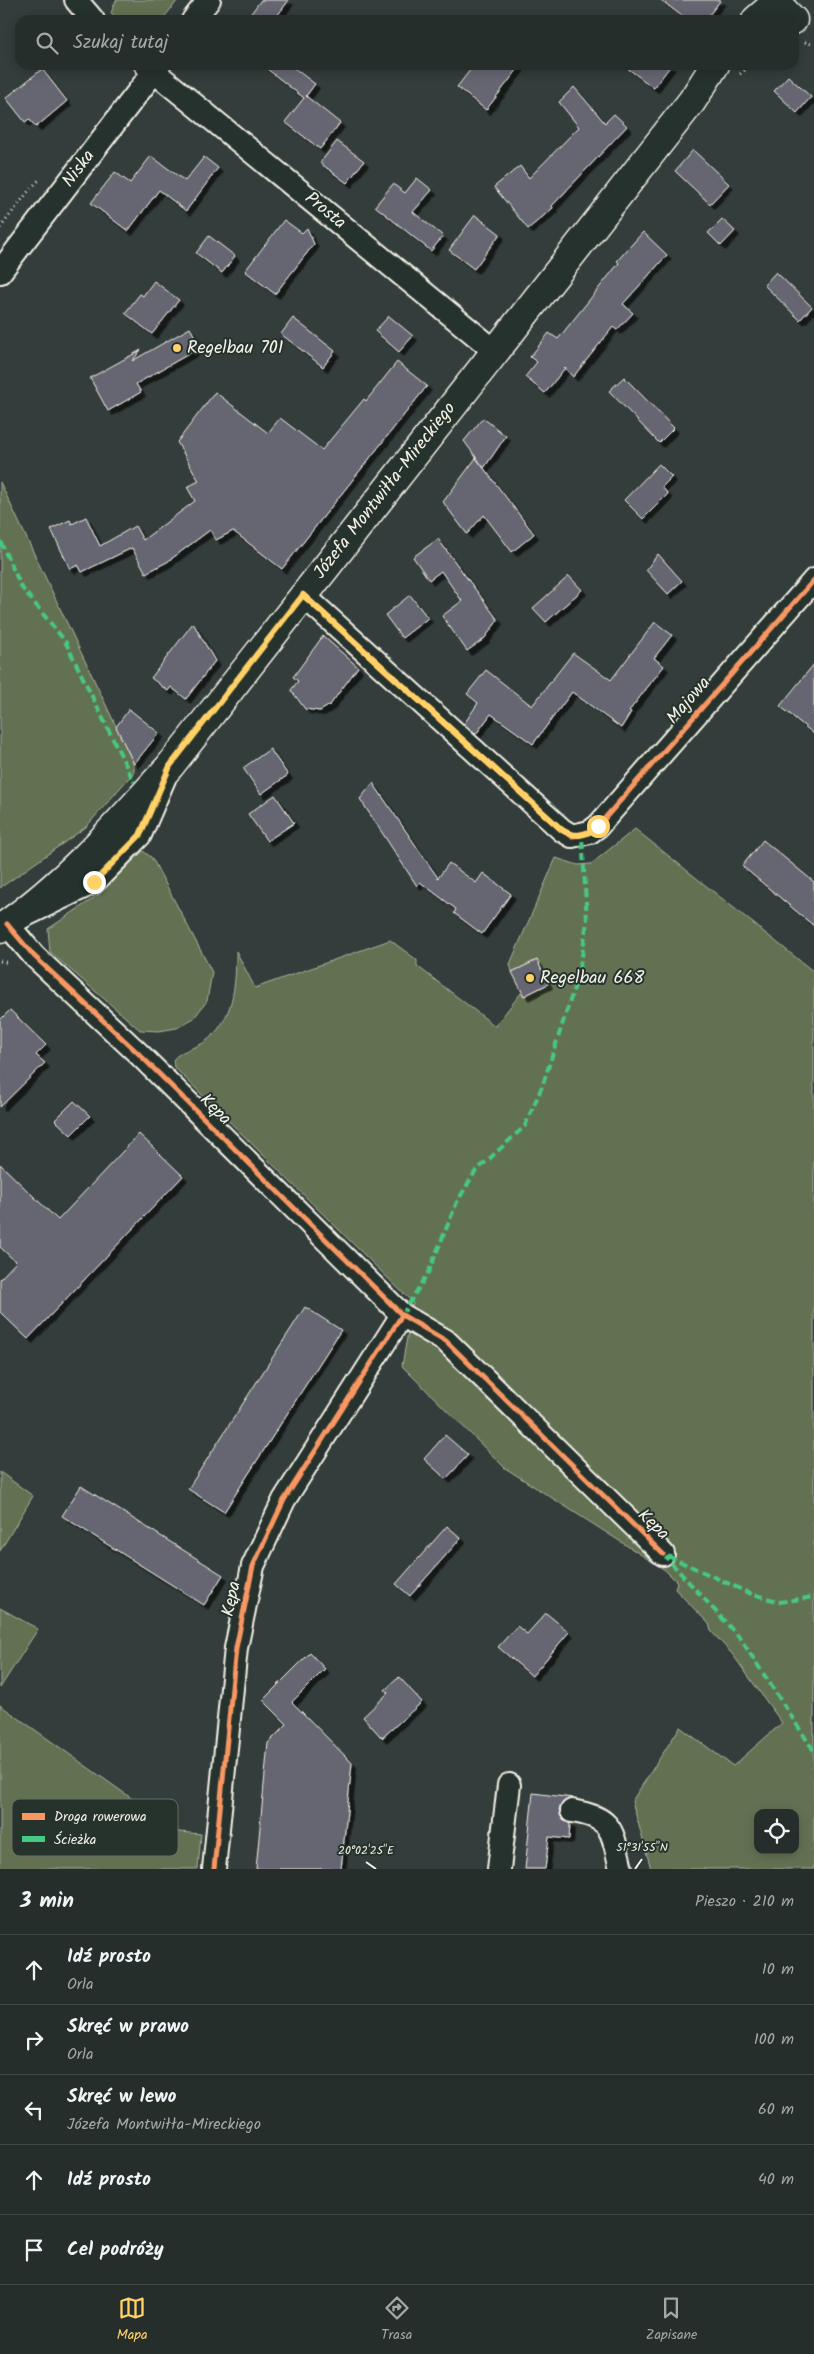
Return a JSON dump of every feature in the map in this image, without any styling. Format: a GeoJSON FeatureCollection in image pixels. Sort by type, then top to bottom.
{"type":"FeatureCollection","features":[{"type":"Feature","properties":{"kind":"main road"},"geometry":{"type":"LineString","coordinates":[[762,15],[779,0],[783,10],[789,15]]}},
{"type":"Feature","properties":{"kind":"main road","name":"Józefa Montwiłła-Mireckiego"},"geometry":{"type":"LineString","coordinates":[[4,927],[46,894],[103,841],[170,766],[692,101],[712,70]]}},
{"type":"Feature","properties":{"kind":"main road","name":"Józefa Montwiłła-Mireckiego"},"geometry":{"type":"LineString","coordinates":[[692,101],[726,70]]}},
{"type":"Feature","properties":{"kind":"street"},"geometry":{"type":"LineString","coordinates":[[76,0],[89,15]]}},
{"type":"Feature","properties":{"kind":"street"},"geometry":{"type":"LineString","coordinates":[[197,15],[209,0]]}},
{"type":"Feature","properties":{"kind":"street","name":"Niska"},"geometry":{"type":"LineString","coordinates":[[0,272],[151,70]]}},
{"type":"Feature","properties":{"kind":"street","name":"Prosta"},"geometry":{"type":"LineString","coordinates":[[157,70],[495,351]]}},
{"type":"Feature","properties":{"kind":"street","name":"Majowa"},"geometry":{"type":"LineString","coordinates":[[303,595],[562,830],[572,836],[590,832],[598,826],[814,580]]}},
{"type":"Feature","properties":{"kind":"street","name":"Kępa"},"geometry":{"type":"LineString","coordinates":[[4,927],[140,1054],[402,1315],[446,1341],[664,1554]]}},
{"type":"Feature","properties":{"kind":"street","name":"Kępa"},"geometry":{"type":"LineString","coordinates":[[214,1869],[236,1648],[254,1566],[284,1500],[402,1315]]}},
{"type":"Feature","properties":{"kind":"street"},"geometry":{"type":"LineString","coordinates":[[499,1869],[509,1785]]}},
{"type":"Feature","properties":{"kind":"street"},"geometry":{"type":"LineString","coordinates":[[572,1811],[599,1817],[608,1825],[621,1869]]}},
{"type":"Feature","properties":{"kind":"green space"},"geometry":{"type":"Polygon","coordinates":[[[116,0],[178,0],[166,15],[114,15],[111,13],[116,0]]]}},
{"type":"Feature","properties":{"kind":"green space"},"geometry":{"type":"Polygon","coordinates":[[[0,482],[134,764],[134,772],[86,827],[0,888],[0,482]]]}},
{"type":"Feature","properties":{"kind":"green space"},"geometry":{"type":"Polygon","coordinates":[[[635,829],[814,972],[814,1869],[651,1869],[632,1801],[680,1727],[733,1766],[782,1723],[733,1655],[711,1631],[709,1624],[675,1589],[677,1582],[665,1570],[505,1468],[402,1366],[413,1303],[174,1067],[173,1060],[176,1057],[182,1052],[203,1043],[213,1035],[227,1014],[234,989],[236,951],[255,988],[390,940],[417,960],[417,966],[495,1026],[521,993],[524,996],[548,984],[537,960],[512,972],[510,964],[556,858],[578,865],[591,864],[635,829]]]}},
{"type":"Feature","properties":{"kind":"green space"},"geometry":{"type":"Polygon","coordinates":[[[143,851],[152,858],[212,972],[207,1001],[194,1018],[177,1028],[159,1031],[140,1030],[50,952],[48,929],[100,894],[143,851]]]}},
{"type":"Feature","properties":{"kind":"green space"},"geometry":{"type":"Polygon","coordinates":[[[0,1472],[33,1496],[0,1551],[0,1472]]]}},
{"type":"Feature","properties":{"kind":"green space"},"geometry":{"type":"Polygon","coordinates":[[[0,1608],[38,1629],[0,1688],[0,1608]]]}},
{"type":"Feature","properties":{"kind":"green space"},"geometry":{"type":"Polygon","coordinates":[[[0,1705],[132,1799],[12,1799],[12,1856],[178,1856],[178,1831],[201,1834],[198,1869],[0,1869],[0,1705]]]}},
{"type":"Feature","properties":{"kind":"building"},"geometry":{"type":"Polygon","coordinates":[[[261,0],[289,0],[278,15],[250,15],[261,0]]]}},
{"type":"Feature","properties":{"kind":"building"},"geometry":{"type":"Polygon","coordinates":[[[661,0],[721,0],[709,15],[680,15],[661,0]]]}},
{"type":"Feature","properties":{"kind":"building"},"geometry":{"type":"Polygon","coordinates":[[[43,70],[67,101],[36,127],[29,119],[25,122],[6,98],[43,70]]]}},
{"type":"Feature","properties":{"kind":"building"},"geometry":{"type":"Polygon","coordinates":[[[268,70],[297,70],[315,84],[306,96],[340,123],[320,149],[285,122],[304,98],[268,70]]]}},
{"type":"Feature","properties":{"kind":"building"},"geometry":{"type":"Polygon","coordinates":[[[470,70],[517,70],[486,110],[457,87],[470,70]]]}},
{"type":"Feature","properties":{"kind":"building"},"geometry":{"type":"Polygon","coordinates":[[[630,70],[667,70],[654,88],[630,70]]]}},
{"type":"Feature","properties":{"kind":"building"},"geometry":{"type":"Polygon","coordinates":[[[788,76],[811,97],[797,113],[774,91],[788,76]]]}},
{"type":"Feature","properties":{"kind":"building"},"geometry":{"type":"Polygon","coordinates":[[[574,87],[605,123],[614,114],[627,126],[552,206],[553,208],[528,229],[494,187],[520,166],[529,178],[579,127],[559,102],[574,87]]]}},
{"type":"Feature","properties":{"kind":"building"},"geometry":{"type":"Polygon","coordinates":[[[337,141],[364,161],[347,183],[320,163],[337,141]]]}},
{"type":"Feature","properties":{"kind":"building"},"geometry":{"type":"Polygon","coordinates":[[[693,150],[729,184],[710,204],[675,171],[693,150]]]}},
{"type":"Feature","properties":{"kind":"building"},"geometry":{"type":"Polygon","coordinates":[[[151,156],[185,181],[204,157],[218,168],[186,211],[159,190],[128,231],[91,203],[115,172],[130,183],[151,156]]]}},
{"type":"Feature","properties":{"kind":"building"},"geometry":{"type":"Polygon","coordinates":[[[417,178],[432,190],[413,212],[443,236],[431,251],[375,206],[393,184],[405,193],[417,178]]]}},
{"type":"Feature","properties":{"kind":"building"},"geometry":{"type":"Polygon","coordinates":[[[475,215],[500,234],[474,269],[449,250],[475,215]]]}},
{"type":"Feature","properties":{"kind":"building"},"geometry":{"type":"Polygon","coordinates":[[[722,219],[735,231],[721,246],[708,233],[722,219]]]}},
{"type":"Feature","properties":{"kind":"building"},"geometry":{"type":"Polygon","coordinates":[[[284,220],[302,233],[307,228],[314,244],[275,294],[245,271],[284,220]]]}},
{"type":"Feature","properties":{"kind":"building"},"geometry":{"type":"Polygon","coordinates":[[[643,232],[667,255],[623,304],[633,313],[617,330],[613,327],[573,377],[565,368],[545,393],[525,377],[537,362],[530,357],[549,333],[558,339],[619,263],[617,261],[643,232]]]}},
{"type":"Feature","properties":{"kind":"building"},"geometry":{"type":"Polygon","coordinates":[[[209,236],[235,256],[222,273],[196,253],[209,236]]]}},
{"type":"Feature","properties":{"kind":"building"},"geometry":{"type":"Polygon","coordinates":[[[776,272],[812,307],[800,320],[764,285],[776,272]]]}},
{"type":"Feature","properties":{"kind":"building"},"geometry":{"type":"Polygon","coordinates":[[[154,281],[179,300],[152,334],[125,313],[140,294],[143,296],[154,281]]]}},
{"type":"Feature","properties":{"kind":"building"},"geometry":{"type":"Polygon","coordinates":[[[389,316],[413,336],[399,352],[375,331],[389,316]]]}},
{"type":"Feature","properties":{"kind":"building"},"geometry":{"type":"Polygon","coordinates":[[[293,318],[335,351],[323,367],[281,334],[293,318]]]}},
{"type":"Feature","properties":{"kind":"building"},"geometry":{"type":"Polygon","coordinates":[[[190,328],[201,347],[136,384],[141,392],[108,411],[90,378],[141,350],[132,361],[190,328]]]}},
{"type":"Feature","properties":{"kind":"building"},"geometry":{"type":"Polygon","coordinates":[[[397,362],[427,386],[282,569],[233,531],[216,540],[210,530],[167,562],[146,573],[132,548],[82,572],[78,565],[70,569],[51,529],[70,520],[72,524],[86,517],[100,546],[135,526],[143,540],[195,501],[187,487],[199,481],[177,442],[215,392],[268,433],[280,418],[322,450],[364,399],[366,401],[397,362]]]}},
{"type":"Feature","properties":{"kind":"building"},"geometry":{"type":"Polygon","coordinates":[[[624,377],[674,428],[659,443],[609,391],[624,377]]]}},
{"type":"Feature","properties":{"kind":"building"},"geometry":{"type":"Polygon","coordinates":[[[483,418],[506,436],[484,468],[464,441],[483,418]]]}},
{"type":"Feature","properties":{"kind":"building"},"geometry":{"type":"Polygon","coordinates":[[[476,458],[534,534],[512,552],[484,515],[467,534],[443,502],[476,458]]]}},
{"type":"Feature","properties":{"kind":"building"},"geometry":{"type":"Polygon","coordinates":[[[659,464],[672,477],[662,487],[668,494],[643,519],[624,500],[659,464]]]}},
{"type":"Feature","properties":{"kind":"building"},"geometry":{"type":"Polygon","coordinates":[[[438,539],[498,620],[484,639],[467,651],[442,616],[462,601],[441,571],[429,580],[413,557],[438,539]]]}},
{"type":"Feature","properties":{"kind":"building"},"geometry":{"type":"Polygon","coordinates":[[[658,554],[682,581],[668,594],[646,570],[658,554]]]}},
{"type":"Feature","properties":{"kind":"building"},"geometry":{"type":"Polygon","coordinates":[[[569,576],[582,590],[546,622],[533,608],[569,576]]]}},
{"type":"Feature","properties":{"kind":"building"},"geometry":{"type":"Polygon","coordinates":[[[410,595],[428,618],[402,638],[385,615],[410,595]]]}},
{"type":"Feature","properties":{"kind":"building"},"geometry":{"type":"Polygon","coordinates":[[[655,622],[672,635],[654,658],[664,666],[629,711],[631,712],[621,728],[572,692],[533,744],[491,714],[476,734],[464,724],[478,703],[467,694],[486,670],[532,706],[573,653],[611,680],[655,622]]]}},
{"type":"Feature","properties":{"kind":"building"},"geometry":{"type":"Polygon","coordinates":[[[193,623],[215,661],[186,699],[171,687],[168,691],[151,678],[193,623]]]}},
{"type":"Feature","properties":{"kind":"building"},"geometry":{"type":"Polygon","coordinates":[[[323,636],[358,667],[330,705],[320,711],[305,709],[291,690],[298,681],[293,677],[323,636]]]}},
{"type":"Feature","properties":{"kind":"building"},"geometry":{"type":"Polygon","coordinates":[[[814,664],[814,734],[780,706],[814,664]]]}},
{"type":"Feature","properties":{"kind":"building"},"geometry":{"type":"Polygon","coordinates":[[[129,709],[159,733],[134,764],[116,727],[129,709]]]}},
{"type":"Feature","properties":{"kind":"building"},"geometry":{"type":"Polygon","coordinates":[[[270,749],[288,775],[261,794],[243,768],[270,749]]]}},
{"type":"Feature","properties":{"kind":"building"},"geometry":{"type":"Polygon","coordinates":[[[373,783],[438,878],[449,863],[476,883],[483,873],[511,894],[482,934],[454,913],[456,909],[420,882],[417,886],[360,799],[373,783]]]}},
{"type":"Feature","properties":{"kind":"building"},"geometry":{"type":"Polygon","coordinates":[[[275,795],[294,823],[267,841],[248,814],[275,795]]]}},
{"type":"Feature","properties":{"kind":"building"},"geometry":{"type":"Polygon","coordinates":[[[763,840],[814,882],[814,926],[742,866],[763,840]]]}},
{"type":"Feature","properties":{"kind":"building","name":"Regelbau 668"},"geometry":{"type":"Polygon","coordinates":[[[537,960],[548,984],[524,996],[512,972],[537,960]]]}},
{"type":"Feature","properties":{"kind":"building"},"geometry":{"type":"Polygon","coordinates":[[[10,1010],[46,1045],[36,1055],[45,1063],[0,1107],[0,1020],[10,1010]]]}},
{"type":"Feature","properties":{"kind":"building"},"geometry":{"type":"Polygon","coordinates":[[[74,1101],[90,1116],[71,1135],[55,1120],[74,1101]]]}},
{"type":"Feature","properties":{"kind":"building"},"geometry":{"type":"Polygon","coordinates":[[[139,1134],[183,1176],[28,1339],[0,1312],[0,1279],[16,1262],[0,1247],[0,1164],[58,1220],[139,1134]]]}},
{"type":"Feature","properties":{"kind":"building"},"geometry":{"type":"Polygon","coordinates":[[[305,1307],[341,1330],[224,1512],[188,1489],[305,1307]]]}},
{"type":"Feature","properties":{"kind":"building"},"geometry":{"type":"Polygon","coordinates":[[[445,1435],[468,1455],[446,1479],[424,1459],[445,1435]]]}},
{"type":"Feature","properties":{"kind":"building"},"geometry":{"type":"Polygon","coordinates":[[[81,1486],[223,1575],[204,1605],[62,1516],[81,1486]]]}},
{"type":"Feature","properties":{"kind":"building"},"geometry":{"type":"Polygon","coordinates":[[[447,1526],[461,1538],[410,1596],[396,1584],[447,1526]]]}},
{"type":"Feature","properties":{"kind":"building"},"geometry":{"type":"Polygon","coordinates":[[[546,1613],[569,1632],[532,1676],[498,1647],[517,1626],[527,1634],[546,1613]]]}},
{"type":"Feature","properties":{"kind":"building"},"geometry":{"type":"Polygon","coordinates":[[[310,1653],[325,1669],[292,1702],[352,1763],[341,1869],[256,1869],[268,1743],[287,1724],[263,1700],[310,1653]]]}},
{"type":"Feature","properties":{"kind":"building"},"geometry":{"type":"Polygon","coordinates":[[[399,1677],[422,1702],[382,1738],[363,1717],[388,1693],[385,1690],[399,1677]]]}},
{"type":"Feature","properties":{"kind":"building"},"geometry":{"type":"Polygon","coordinates":[[[533,1793],[573,1798],[563,1802],[559,1809],[563,1820],[570,1824],[569,1839],[549,1837],[545,1869],[525,1869],[533,1793]]]}},
{"type":"Feature","properties":{"kind":"marked path"},"geometry":{"type":"LineString","coordinates":[[0,541],[22,588],[65,641],[134,782]]}},
{"type":"Feature","properties":{"kind":"marked path"},"geometry":{"type":"LineString","coordinates":[[402,1315],[429,1271],[457,1202],[475,1172],[525,1126],[543,1084],[577,979],[582,956],[587,921],[582,835]]}},
{"type":"Feature","properties":{"kind":"marked path"},"geometry":{"type":"LineString","coordinates":[[663,1554],[740,1638],[814,1751]]}},
{"type":"Feature","properties":{"kind":"marked path"},"geometry":{"type":"LineString","coordinates":[[668,1556],[749,1593],[780,1602],[814,1597]]}},
{"type":"Feature","properties":{"kind":"cycle path"},"geometry":{"type":"LineString","coordinates":[[303,595],[562,830],[572,836],[590,832],[598,826],[814,580]]}},
{"type":"Feature","properties":{"kind":"cycle path"},"geometry":{"type":"LineString","coordinates":[[7,924],[34,956],[139,1054],[402,1315],[446,1341],[663,1554]]}},
{"type":"Feature","properties":{"kind":"cycle path"},"geometry":{"type":"LineString","coordinates":[[214,1869],[236,1648],[253,1566],[284,1500],[402,1315]]}},
{"type":"Feature","properties":{"kind":"place","name":"Regelbau 701"},"geometry":{"type":"Point","coordinates":[177,348]}},
{"type":"Feature","properties":{"kind":"place","name":"Regelbau 668"},"geometry":{"type":"Point","coordinates":[530,978]}},
{"type":"Feature","properties":{"kind":"route"},"geometry":{"type":"LineString","coordinates":[[94,882],[140,835],[170,766],[303,595],[562,830],[572,836],[582,835],[598,826]]}}]}
